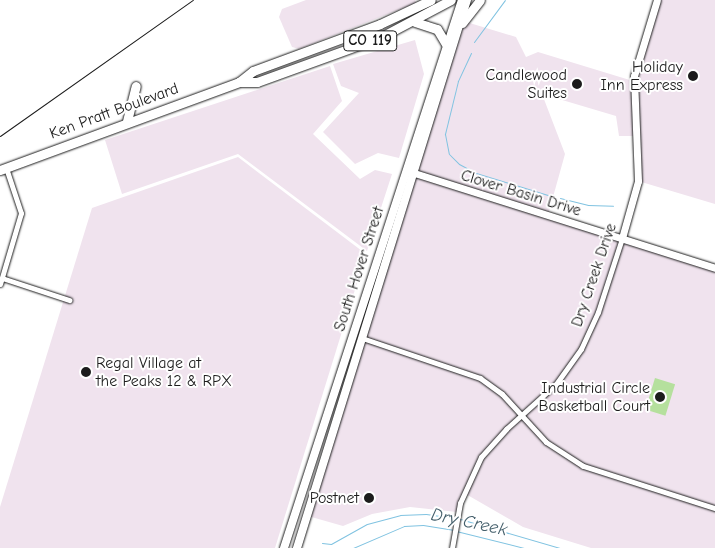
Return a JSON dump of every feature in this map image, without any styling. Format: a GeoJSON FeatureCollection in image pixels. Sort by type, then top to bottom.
{"type":"FeatureCollection","features":[{"type":"Feature","properties":{"kind":"highway","name":"Ken Pratt Boulevard"},"geometry":{"type":"LineString","coordinates":[[3,169],[126,122],[239,82],[253,71],[374,27],[431,0]]}},
{"type":"Feature","properties":{"kind":"highway","name":"Ken Pratt Boulevard"},"geometry":{"type":"LineString","coordinates":[[239,82],[257,82],[415,22],[451,0]]}},
{"type":"Feature","properties":{"kind":"highway"},"geometry":{"type":"LineString","coordinates":[[462,23],[480,0]]}},
{"type":"Feature","properties":{"kind":"highway"},"geometry":{"type":"LineString","coordinates":[[415,22],[437,29],[446,44]]}},
{"type":"Feature","properties":{"kind":"highway"},"geometry":{"type":"LineString","coordinates":[[126,122],[136,86]]}},
{"type":"Feature","properties":{"kind":"main road","name":"South Hover Street"},"geometry":{"type":"LineString","coordinates":[[284,548],[446,44],[462,0]]}},
{"type":"Feature","properties":{"kind":"main road","name":"South Hover Street"},"geometry":{"type":"LineString","coordinates":[[297,548],[462,23],[467,0]]}},
{"type":"Feature","properties":{"kind":"main road"},"geometry":{"type":"LineString","coordinates":[[353,335],[362,338]]}},
{"type":"Feature","properties":{"kind":"street","name":"Dry Creek Drive"},"geometry":{"type":"LineString","coordinates":[[452,548],[454,526],[464,490],[481,457],[558,380],[581,349],[600,307],[638,181],[634,76],[657,0]]}},
{"type":"Feature","properties":{"kind":"street"},"geometry":{"type":"LineString","coordinates":[[3,169],[21,213],[1,281],[69,300]]}},
{"type":"Feature","properties":{"kind":"street","name":"Clover Basin Drive"},"geometry":{"type":"LineString","coordinates":[[406,170],[715,268]]}},
{"type":"Feature","properties":{"kind":"street"},"geometry":{"type":"LineString","coordinates":[[362,338],[474,375],[498,390],[550,444],[579,464],[715,508]]}},
{"type":"Feature","properties":{"kind":"shaded area"},"geometry":{"type":"Polygon","coordinates":[[[306,0],[415,0],[416,3],[299,49],[292,47],[279,17],[282,9],[306,0]]]}},
{"type":"Feature","properties":{"kind":"shaded area"},"geometry":{"type":"Polygon","coordinates":[[[657,0],[715,0],[715,204],[638,181],[636,136],[619,136],[616,116],[542,94],[565,154],[548,215],[715,268],[715,548],[591,548],[523,527],[464,493],[457,512],[410,507],[372,514],[343,526],[308,516],[463,21],[516,37],[526,57],[538,52],[633,81],[657,0]]]}},
{"type":"Feature","properties":{"kind":"shaded area"},"geometry":{"type":"Polygon","coordinates":[[[415,40],[424,74],[399,158],[378,153],[355,164],[323,132],[359,93],[341,86],[333,64],[415,40]]]}},
{"type":"Feature","properties":{"kind":"shaded area"},"geometry":{"type":"Polygon","coordinates":[[[330,66],[342,101],[313,134],[360,179],[375,170],[392,174],[367,251],[238,154],[122,194],[105,140],[330,66]]]}},
{"type":"Feature","properties":{"kind":"shaded area"},"geometry":{"type":"Polygon","coordinates":[[[238,157],[366,254],[275,548],[0,548],[0,507],[92,208],[238,157]]]}},
{"type":"Feature","properties":{"kind":"green space","name":"Industrial Circle Basketball Court"},"geometry":{"type":"Polygon","coordinates":[[[655,378],[675,384],[665,416],[645,410],[655,378]]]}},
{"type":"Feature","properties":{"kind":"waterway"},"geometry":{"type":"LineString","coordinates":[[474,42],[505,0]]}},
{"type":"Feature","properties":{"kind":"waterway"},"geometry":{"type":"LineString","coordinates":[[471,53],[458,81],[445,134],[449,154],[459,164],[476,173],[548,195]]}},
{"type":"Feature","properties":{"kind":"waterway"},"geometry":{"type":"LineString","coordinates":[[560,198],[588,205],[613,206]]}},
{"type":"Feature","properties":{"kind":"waterway"},"geometry":{"type":"LineString","coordinates":[[322,543],[331,544],[367,524],[400,515],[426,514],[456,518]]}},
{"type":"Feature","properties":{"kind":"waterway"},"geometry":{"type":"LineString","coordinates":[[460,519],[560,548]]}},
{"type":"Feature","properties":{"kind":"waterway","name":"Dry Creek"},"geometry":{"type":"LineString","coordinates":[[353,548],[404,526],[423,525],[453,530]]}},
{"type":"Feature","properties":{"kind":"waterway","name":"Dry Creek"},"geometry":{"type":"LineString","coordinates":[[456,531],[524,548]]}},
{"type":"Feature","properties":{"kind":"railway"},"geometry":{"type":"LineString","coordinates":[[0,136],[193,0]]}},
{"type":"Feature","properties":{"kind":"place","name":"Holiday Inn Express"},"geometry":{"type":"Point","coordinates":[693,76]}},
{"type":"Feature","properties":{"kind":"place","name":"Candlewood Suites"},"geometry":{"type":"Point","coordinates":[577,84]}},
{"type":"Feature","properties":{"kind":"place","name":"Regal Village at the Peaks 12 & RPX"},"geometry":{"type":"Point","coordinates":[86,372]}},
{"type":"Feature","properties":{"kind":"place","name":"Industrial Circle Basketball Court"},"geometry":{"type":"Point","coordinates":[660,397]}},
{"type":"Feature","properties":{"kind":"place","name":"Postnet"},"geometry":{"type":"Point","coordinates":[369,498]}}]}
